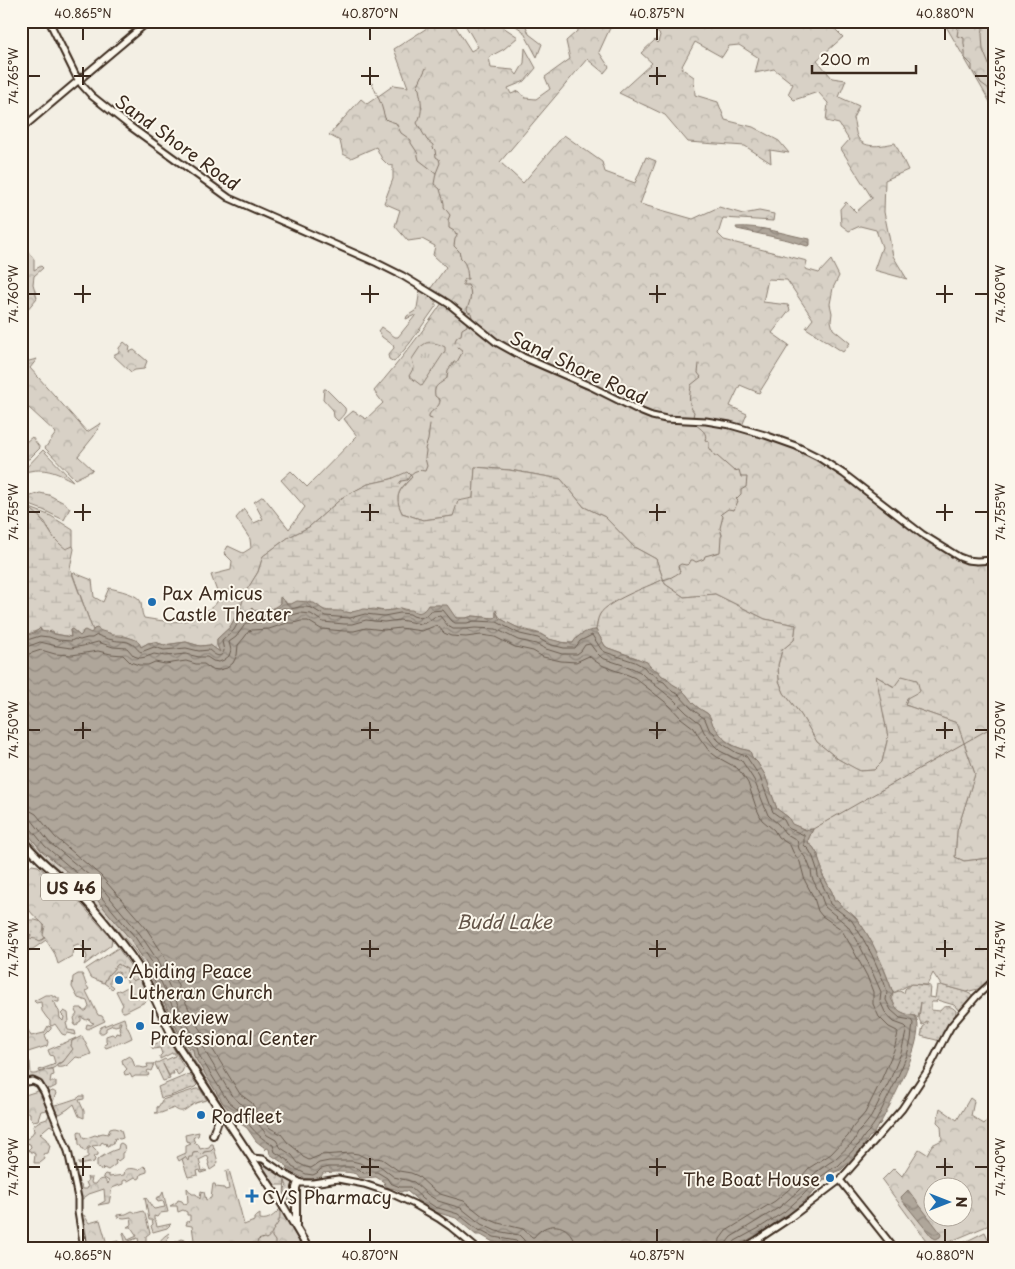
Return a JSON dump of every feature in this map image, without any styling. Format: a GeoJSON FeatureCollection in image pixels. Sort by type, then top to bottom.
{"type":"FeatureCollection","features":[{"type":"Feature","properties":{"kind":"main road","name":"US 46"},"geometry":{"type":"LineString","coordinates":[[21,838],[40,861],[83,898],[128,951],[145,979],[177,1044],[296,1226],[308,1248]]}},
{"type":"Feature","properties":{"kind":"main road"},"geometry":{"type":"LineString","coordinates":[[213,1135],[218,1120],[216,1104]]}},
{"type":"Feature","properties":{"kind":"main road"},"geometry":{"type":"LineString","coordinates":[[296,1226],[296,1188],[298,1182]]}},
{"type":"Feature","properties":{"kind":"street","name":"Sand Shore Road"},"geometry":{"type":"LineString","coordinates":[[49,21],[79,80],[92,96],[229,198],[403,276],[449,304],[496,342],[523,358],[592,387],[646,414],[663,419],[700,421],[740,427],[804,450],[844,474],[922,534],[959,558],[977,561],[994,560]]}},
{"type":"Feature","properties":{"kind":"street"},"geometry":{"type":"LineString","coordinates":[[21,129],[149,21]]}},
{"type":"Feature","properties":{"kind":"street"},"geometry":{"type":"LineString","coordinates":[[744,1248],[784,1222],[840,1180],[896,1117],[931,1066],[951,1026],[994,980]]}},
{"type":"Feature","properties":{"kind":"street"},"geometry":{"type":"LineString","coordinates":[[21,1083],[34,1081],[39,1084],[60,1129],[68,1151],[77,1192],[84,1248]]}},
{"type":"Feature","properties":{"kind":"street"},"geometry":{"type":"LineString","coordinates":[[252,1158],[264,1158],[283,1174],[298,1182],[312,1183],[336,1179],[384,1190],[438,1218],[476,1248]]}},
{"type":"Feature","properties":{"kind":"street"},"geometry":{"type":"LineString","coordinates":[[840,1180],[894,1248]]}},
{"type":"Feature","properties":{"kind":"green space"},"geometry":{"type":"Polygon","coordinates":[[[438,21],[452,21],[471,51],[478,47],[463,21],[494,21],[518,37],[504,49],[489,57],[491,68],[513,70],[517,75],[524,63],[525,48],[536,68],[525,81],[508,88],[511,94],[519,91],[525,98],[536,99],[550,89],[545,77],[570,59],[566,41],[584,25],[597,24],[599,21],[827,21],[843,37],[817,60],[832,78],[846,80],[839,97],[859,106],[853,118],[856,134],[861,142],[870,145],[895,143],[908,170],[885,180],[884,212],[893,256],[907,279],[874,270],[882,247],[876,230],[860,226],[849,231],[841,225],[840,209],[846,202],[856,212],[872,198],[841,149],[849,140],[839,124],[826,121],[828,103],[818,92],[794,100],[788,94],[793,84],[774,69],[755,73],[759,58],[739,45],[729,46],[722,57],[695,42],[681,68],[694,77],[695,95],[718,102],[725,120],[753,127],[779,141],[789,153],[770,150],[771,163],[745,146],[688,142],[665,115],[619,93],[652,63],[641,53],[655,40],[658,43],[660,35],[649,23],[610,28],[599,52],[609,67],[604,73],[587,59],[500,162],[523,183],[564,135],[602,162],[605,172],[635,183],[646,157],[656,161],[640,204],[693,219],[719,207],[743,214],[759,211],[774,214],[773,221],[723,218],[718,234],[724,240],[807,261],[805,269],[819,273],[831,260],[839,276],[833,288],[830,304],[831,321],[833,329],[850,343],[843,352],[806,328],[813,319],[787,280],[768,279],[763,302],[788,305],[790,310],[772,333],[789,345],[759,393],[740,385],[730,406],[747,414],[741,428],[822,460],[961,559],[994,560],[994,857],[964,861],[955,857],[957,831],[975,774],[957,723],[905,705],[907,698],[895,687],[877,677],[888,737],[882,762],[874,770],[859,771],[838,759],[817,742],[801,715],[784,693],[779,681],[778,665],[782,650],[794,640],[796,625],[765,619],[715,594],[684,597],[665,584],[656,559],[634,547],[605,517],[584,507],[561,479],[510,470],[475,467],[473,498],[453,516],[423,520],[402,513],[399,507],[399,493],[412,477],[407,473],[368,484],[343,497],[309,527],[289,537],[263,556],[258,572],[245,593],[241,607],[230,627],[217,639],[220,652],[210,645],[200,646],[186,642],[164,645],[155,642],[141,647],[138,641],[122,635],[111,635],[110,633],[94,629],[93,631],[72,572],[92,580],[94,597],[103,602],[109,588],[136,597],[141,602],[144,618],[179,622],[190,620],[214,606],[219,597],[211,575],[231,570],[232,561],[224,553],[228,546],[243,553],[251,548],[250,539],[236,518],[244,509],[254,523],[263,519],[254,502],[263,496],[289,529],[305,507],[281,480],[291,471],[307,487],[357,436],[344,419],[353,411],[366,419],[383,403],[374,391],[412,345],[446,297],[431,288],[446,267],[433,255],[435,246],[422,239],[408,241],[395,226],[400,210],[384,203],[393,179],[393,165],[389,166],[382,159],[376,147],[351,158],[343,154],[340,141],[329,135],[361,99],[367,104],[394,85],[408,87],[394,49],[438,21]]]}},
{"type":"Feature","properties":{"kind":"green space"},"geometry":{"type":"Polygon","coordinates":[[[509,21],[524,21],[529,34],[542,44],[537,57],[523,31],[509,21]]]}},
{"type":"Feature","properties":{"kind":"green space"},"geometry":{"type":"Polygon","coordinates":[[[928,21],[994,21],[994,109],[947,28],[928,21]]]}},
{"type":"Feature","properties":{"kind":"green space"},"geometry":{"type":"Polygon","coordinates":[[[21,243],[34,259],[34,270],[41,266],[43,268],[34,276],[33,284],[37,298],[21,317],[21,274],[25,271],[24,263],[21,262],[21,243]]]}},
{"type":"Feature","properties":{"kind":"green space"},"geometry":{"type":"Polygon","coordinates":[[[420,290],[436,299],[436,306],[394,362],[389,359],[388,355],[394,348],[393,345],[382,337],[378,331],[381,327],[395,337],[398,337],[415,316],[406,319],[417,308],[420,290]]]}},
{"type":"Feature","properties":{"kind":"green space"},"geometry":{"type":"Polygon","coordinates":[[[124,342],[130,347],[129,352],[134,350],[147,361],[144,369],[131,372],[113,355],[119,352],[119,348],[124,342]]]}},
{"type":"Feature","properties":{"kind":"green space"},"geometry":{"type":"Polygon","coordinates":[[[426,343],[434,343],[445,347],[445,351],[422,386],[409,376],[414,367],[412,359],[420,347],[426,343]]]}},
{"type":"Feature","properties":{"kind":"green space"},"geometry":{"type":"Polygon","coordinates":[[[21,359],[25,362],[37,359],[30,368],[87,432],[101,423],[94,436],[78,456],[93,470],[75,479],[45,448],[56,433],[29,408],[21,414],[21,359]]]}},
{"type":"Feature","properties":{"kind":"green space"},"geometry":{"type":"Polygon","coordinates":[[[324,389],[345,408],[338,421],[334,417],[333,410],[323,399],[324,389]]]}},
{"type":"Feature","properties":{"kind":"green space"},"geometry":{"type":"Polygon","coordinates":[[[32,437],[40,448],[29,459],[24,459],[21,455],[21,446],[32,437]]]}},
{"type":"Feature","properties":{"kind":"green space"},"geometry":{"type":"Polygon","coordinates":[[[43,450],[73,481],[50,471],[23,471],[43,450]]]}},
{"type":"Feature","properties":{"kind":"green space"},"geometry":{"type":"Polygon","coordinates":[[[475,467],[509,470],[561,479],[584,507],[605,517],[634,547],[656,559],[665,584],[684,597],[715,594],[765,619],[796,625],[794,640],[782,650],[778,665],[779,681],[784,693],[801,715],[817,742],[838,759],[860,771],[874,770],[882,762],[888,737],[876,676],[894,687],[902,676],[917,680],[920,691],[907,698],[905,705],[957,723],[975,774],[957,831],[955,857],[964,861],[994,857],[994,976],[978,989],[966,992],[941,985],[933,973],[927,985],[911,984],[893,993],[877,953],[861,924],[837,901],[834,902],[832,892],[822,874],[818,855],[809,844],[808,840],[813,829],[806,830],[791,824],[788,817],[777,809],[765,775],[750,751],[737,747],[725,740],[714,726],[708,714],[658,671],[637,658],[605,646],[596,630],[577,637],[573,643],[561,642],[509,624],[496,612],[496,617],[494,618],[473,616],[456,618],[439,605],[428,606],[420,613],[400,608],[384,611],[374,609],[344,613],[325,610],[309,602],[287,604],[280,598],[280,604],[268,610],[242,611],[241,607],[245,593],[258,572],[263,556],[289,537],[309,527],[343,497],[368,484],[391,479],[407,472],[412,477],[401,489],[398,497],[402,513],[423,520],[453,516],[458,501],[473,498],[475,467]]]}},
{"type":"Feature","properties":{"kind":"green space"},"geometry":{"type":"Polygon","coordinates":[[[40,493],[49,495],[70,508],[64,520],[27,504],[26,500],[28,497],[40,493]]]}},
{"type":"Feature","properties":{"kind":"green space"},"geometry":{"type":"Polygon","coordinates":[[[21,505],[36,513],[55,539],[66,549],[73,546],[70,568],[93,631],[92,633],[83,631],[83,634],[80,636],[72,629],[70,630],[71,637],[41,631],[41,629],[21,635],[21,505]]]}},
{"type":"Feature","properties":{"kind":"green space"},"geometry":{"type":"Polygon","coordinates":[[[25,506],[51,516],[73,530],[73,546],[66,550],[53,537],[45,522],[25,506]]]}},
{"type":"Feature","properties":{"kind":"green space"},"geometry":{"type":"Polygon","coordinates":[[[21,825],[41,850],[87,888],[131,940],[146,963],[178,1031],[189,1048],[193,1049],[223,1103],[230,1110],[227,1112],[179,1037],[151,977],[135,951],[88,895],[39,851],[21,828],[21,825]]]}},
{"type":"Feature","properties":{"kind":"green space"},"geometry":{"type":"Polygon","coordinates":[[[32,865],[38,866],[76,898],[112,939],[111,945],[84,965],[87,957],[83,947],[78,944],[73,946],[72,956],[58,964],[55,954],[46,940],[33,949],[27,951],[25,949],[28,948],[23,943],[21,937],[30,934],[29,938],[40,941],[45,938],[43,935],[45,926],[26,906],[21,892],[21,871],[32,865]]]}},
{"type":"Feature","properties":{"kind":"green space"},"geometry":{"type":"Polygon","coordinates":[[[24,920],[42,922],[45,938],[40,941],[29,938],[31,935],[28,934],[21,937],[21,923],[24,920]]]}},
{"type":"Feature","properties":{"kind":"green space"},"geometry":{"type":"Polygon","coordinates":[[[118,948],[139,978],[133,981],[127,974],[127,969],[118,964],[108,975],[104,983],[90,977],[86,969],[118,948]]]}},
{"type":"Feature","properties":{"kind":"green space"},"geometry":{"type":"Polygon","coordinates":[[[118,964],[127,969],[133,980],[139,978],[148,996],[145,1002],[125,1012],[121,1008],[123,1005],[116,991],[129,986],[125,977],[119,977],[120,973],[115,971],[110,981],[110,984],[114,987],[112,989],[104,983],[108,975],[118,964]]]}},
{"type":"Feature","properties":{"kind":"green space"},"geometry":{"type":"Polygon","coordinates":[[[82,974],[89,989],[86,991],[98,1015],[102,1016],[105,1021],[88,1029],[86,1028],[87,1024],[91,1025],[94,1023],[89,1019],[86,1020],[81,1017],[81,1021],[77,1025],[75,1026],[74,1024],[77,1008],[82,1008],[83,1011],[86,1011],[89,1007],[87,1001],[78,998],[72,987],[73,977],[82,974]]]}},
{"type":"Feature","properties":{"kind":"green space"},"geometry":{"type":"Polygon","coordinates":[[[911,984],[930,986],[929,997],[935,998],[937,986],[941,985],[974,996],[960,1012],[954,1005],[937,1000],[936,1002],[931,1002],[931,1010],[940,1011],[948,1006],[956,1011],[955,1018],[940,1041],[921,1036],[923,1027],[928,1022],[926,1021],[922,1025],[919,1019],[921,1002],[918,1018],[902,1013],[895,1006],[893,993],[899,991],[904,993],[905,989],[911,984]]]}},
{"type":"Feature","properties":{"kind":"green space"},"geometry":{"type":"Polygon","coordinates":[[[45,995],[59,998],[59,1002],[53,1000],[52,1002],[55,1003],[60,1018],[63,1021],[64,1017],[61,1014],[64,1011],[68,1013],[69,1021],[66,1023],[68,1030],[75,1031],[76,1035],[62,1034],[55,1024],[50,1025],[50,1021],[42,1011],[41,1002],[36,1003],[34,1001],[45,995]]]}},
{"type":"Feature","properties":{"kind":"green space"},"geometry":{"type":"Polygon","coordinates":[[[124,1018],[132,1038],[106,1048],[104,1045],[107,1043],[106,1036],[112,1034],[115,1036],[116,1033],[121,1034],[119,1028],[121,1022],[119,1022],[119,1025],[106,1028],[106,1031],[103,1033],[99,1033],[99,1030],[101,1027],[124,1018]]]}},
{"type":"Feature","properties":{"kind":"green space"},"geometry":{"type":"Polygon","coordinates":[[[21,1019],[22,1026],[25,1031],[28,1030],[31,1036],[44,1033],[48,1026],[51,1027],[45,1035],[48,1042],[47,1046],[25,1053],[21,1046],[21,1019]]]}},
{"type":"Feature","properties":{"kind":"green space"},"geometry":{"type":"Polygon","coordinates":[[[82,1036],[91,1054],[81,1058],[76,1057],[66,1066],[57,1067],[57,1064],[63,1062],[73,1049],[71,1046],[72,1041],[82,1036]]]}},
{"type":"Feature","properties":{"kind":"green space"},"geometry":{"type":"Polygon","coordinates":[[[76,1038],[72,1041],[71,1046],[74,1048],[63,1062],[58,1063],[53,1068],[40,1072],[39,1070],[55,1063],[53,1056],[50,1055],[48,1050],[76,1038]]]}},
{"type":"Feature","properties":{"kind":"green space"},"geometry":{"type":"Polygon","coordinates":[[[164,1040],[170,1042],[184,1067],[178,1075],[175,1070],[173,1071],[174,1074],[170,1074],[170,1077],[163,1064],[170,1079],[163,1081],[155,1064],[175,1056],[175,1053],[160,1059],[162,1054],[160,1048],[153,1049],[151,1046],[164,1040]]]}},
{"type":"Feature","properties":{"kind":"green space"},"geometry":{"type":"Polygon","coordinates":[[[129,1056],[132,1058],[135,1067],[144,1068],[148,1067],[147,1064],[154,1064],[151,1071],[147,1071],[149,1075],[132,1078],[130,1074],[125,1075],[124,1072],[127,1069],[122,1060],[129,1056]]]}},
{"type":"Feature","properties":{"kind":"green space"},"geometry":{"type":"Polygon","coordinates":[[[25,1057],[30,1062],[31,1074],[53,1069],[54,1075],[51,1076],[50,1082],[56,1082],[56,1086],[50,1089],[44,1088],[37,1080],[21,1080],[21,1059],[25,1057]]]}},
{"type":"Feature","properties":{"kind":"green space"},"geometry":{"type":"Polygon","coordinates":[[[187,1075],[191,1076],[197,1085],[195,1087],[161,1098],[158,1087],[187,1075]]]}},
{"type":"Feature","properties":{"kind":"green space"},"geometry":{"type":"Polygon","coordinates":[[[200,1089],[207,1100],[195,1103],[182,1111],[174,1108],[161,1113],[155,1113],[162,1100],[200,1089]]]}},
{"type":"Feature","properties":{"kind":"green space"},"geometry":{"type":"Polygon","coordinates":[[[41,1090],[48,1107],[47,1110],[41,1111],[38,1120],[33,1121],[30,1118],[30,1113],[27,1112],[21,1115],[21,1094],[25,1095],[41,1090]]]}},
{"type":"Feature","properties":{"kind":"green space"},"geometry":{"type":"Polygon","coordinates":[[[53,1091],[56,1093],[53,1105],[84,1096],[84,1099],[79,1100],[84,1111],[84,1118],[79,1116],[74,1104],[60,1114],[54,1111],[47,1093],[53,1091]]]}},
{"type":"Feature","properties":{"kind":"green space"},"geometry":{"type":"Polygon","coordinates":[[[970,1098],[974,1101],[971,1116],[984,1124],[994,1113],[994,1223],[942,1245],[928,1243],[882,1180],[894,1168],[902,1176],[919,1149],[927,1154],[932,1145],[942,1140],[941,1126],[937,1122],[940,1108],[957,1120],[970,1098]]]}},
{"type":"Feature","properties":{"kind":"green space"},"geometry":{"type":"Polygon","coordinates":[[[49,1115],[57,1126],[54,1128],[50,1125],[40,1134],[50,1146],[48,1153],[43,1154],[45,1159],[40,1163],[34,1163],[35,1154],[28,1150],[31,1147],[25,1140],[34,1131],[33,1126],[47,1119],[49,1115]]]}},
{"type":"Feature","properties":{"kind":"green space"},"geometry":{"type":"Polygon","coordinates":[[[110,1129],[121,1130],[123,1138],[115,1138],[113,1144],[109,1144],[109,1146],[102,1142],[100,1145],[92,1146],[98,1152],[98,1155],[93,1157],[95,1159],[94,1162],[79,1165],[78,1163],[82,1163],[83,1159],[88,1157],[88,1149],[91,1147],[84,1151],[79,1144],[78,1132],[81,1132],[84,1139],[103,1133],[108,1134],[110,1129]]]}},
{"type":"Feature","properties":{"kind":"green space"},"geometry":{"type":"Polygon","coordinates":[[[199,1132],[198,1136],[193,1138],[200,1149],[209,1147],[211,1144],[213,1144],[214,1148],[211,1151],[204,1152],[202,1155],[197,1152],[193,1153],[188,1161],[185,1157],[179,1161],[177,1157],[186,1153],[186,1146],[191,1144],[186,1141],[185,1135],[199,1132]]]}},
{"type":"Feature","properties":{"kind":"green space"},"geometry":{"type":"Polygon","coordinates":[[[121,1143],[124,1145],[125,1151],[122,1153],[122,1158],[118,1161],[115,1160],[116,1164],[108,1170],[104,1168],[101,1171],[97,1168],[97,1160],[109,1152],[118,1149],[121,1143]]]}},
{"type":"Feature","properties":{"kind":"green space"},"geometry":{"type":"Polygon","coordinates":[[[214,1148],[218,1162],[216,1166],[210,1170],[207,1156],[199,1160],[202,1171],[207,1171],[201,1173],[200,1170],[197,1171],[198,1175],[188,1177],[182,1159],[189,1157],[192,1153],[206,1152],[214,1148]]]}},
{"type":"Feature","properties":{"kind":"green space"},"geometry":{"type":"Polygon","coordinates":[[[259,1160],[294,1182],[293,1213],[292,1202],[285,1197],[285,1188],[287,1186],[285,1181],[285,1185],[275,1185],[259,1160]]]}},
{"type":"Feature","properties":{"kind":"green space"},"geometry":{"type":"Polygon","coordinates":[[[144,1166],[147,1172],[141,1174],[140,1178],[135,1177],[128,1181],[125,1180],[123,1184],[112,1188],[109,1203],[98,1205],[105,1201],[104,1189],[89,1194],[81,1200],[78,1184],[81,1185],[82,1189],[87,1189],[87,1177],[92,1178],[92,1184],[96,1184],[99,1180],[104,1179],[108,1184],[109,1181],[103,1176],[105,1174],[109,1175],[109,1177],[124,1175],[126,1169],[138,1170],[144,1166]]]}},
{"type":"Feature","properties":{"kind":"green space"},"geometry":{"type":"Polygon","coordinates":[[[228,1169],[244,1225],[254,1221],[254,1218],[260,1214],[260,1219],[269,1218],[280,1209],[299,1241],[299,1248],[158,1248],[159,1243],[169,1233],[166,1247],[182,1239],[194,1240],[192,1226],[186,1225],[190,1221],[190,1215],[187,1215],[187,1212],[183,1210],[178,1212],[177,1206],[170,1206],[178,1200],[184,1204],[188,1203],[187,1188],[200,1199],[201,1191],[204,1192],[206,1200],[211,1198],[213,1184],[225,1190],[229,1189],[226,1171],[228,1169]]]}},
{"type":"Feature","properties":{"kind":"green space"},"geometry":{"type":"Polygon","coordinates":[[[163,1192],[168,1212],[160,1213],[157,1217],[154,1216],[154,1219],[157,1227],[171,1224],[167,1228],[153,1232],[151,1226],[153,1224],[152,1220],[149,1220],[145,1197],[154,1209],[165,1207],[163,1201],[158,1202],[156,1198],[161,1196],[163,1192]]]}},
{"type":"Feature","properties":{"kind":"green space"},"geometry":{"type":"Polygon","coordinates":[[[132,1211],[136,1213],[143,1211],[145,1214],[150,1233],[146,1236],[144,1244],[149,1246],[149,1248],[134,1248],[139,1244],[138,1238],[129,1241],[129,1245],[126,1245],[124,1232],[128,1240],[137,1236],[131,1227],[127,1227],[132,1224],[131,1217],[117,1217],[117,1215],[132,1211]]]}},
{"type":"Feature","properties":{"kind":"green space"},"geometry":{"type":"Polygon","coordinates":[[[84,1215],[89,1223],[100,1220],[107,1244],[118,1241],[120,1248],[86,1248],[81,1216],[84,1215]]]}},
{"type":"Feature","properties":{"kind":"green space"},"geometry":{"type":"Polygon","coordinates":[[[985,1232],[994,1248],[967,1248],[965,1242],[985,1232]]]}},
{"type":"Feature","properties":{"kind":"water"},"geometry":{"type":"Polygon","coordinates":[[[736,227],[764,229],[810,239],[810,245],[807,246],[737,229],[736,227]]]}},
{"type":"Feature","properties":{"kind":"water","name":"Budd Lake"},"geometry":{"type":"Polygon","coordinates":[[[280,597],[287,604],[297,601],[307,602],[314,603],[325,611],[351,613],[364,609],[384,611],[400,608],[419,612],[423,611],[428,605],[447,605],[456,618],[473,616],[494,618],[496,617],[496,610],[499,618],[522,630],[565,643],[573,643],[583,634],[596,630],[605,646],[647,662],[708,714],[713,725],[725,740],[737,747],[750,751],[765,775],[777,809],[788,817],[792,824],[806,830],[813,829],[808,840],[809,844],[818,855],[822,874],[832,892],[834,901],[837,901],[855,917],[861,925],[882,963],[893,993],[891,998],[893,1003],[900,1011],[915,1016],[918,1025],[913,1053],[892,1102],[873,1135],[869,1137],[863,1147],[841,1170],[835,1172],[822,1182],[806,1200],[779,1222],[734,1248],[563,1248],[553,1244],[546,1248],[532,1248],[493,1242],[481,1235],[476,1235],[456,1218],[429,1210],[407,1191],[401,1192],[389,1188],[376,1177],[362,1178],[353,1173],[340,1172],[323,1173],[321,1177],[316,1179],[303,1178],[287,1169],[286,1165],[270,1154],[269,1149],[265,1150],[256,1141],[247,1128],[241,1124],[237,1115],[223,1103],[194,1056],[193,1049],[189,1048],[178,1031],[146,963],[131,940],[87,888],[41,850],[21,825],[21,635],[32,634],[40,628],[41,631],[53,631],[54,634],[71,637],[70,630],[72,629],[80,636],[85,630],[91,633],[97,628],[112,635],[134,639],[138,641],[141,647],[155,642],[164,645],[186,642],[200,646],[210,645],[220,652],[217,639],[230,627],[241,607],[242,611],[247,612],[252,608],[254,611],[271,609],[280,603],[280,597]]]}},
{"type":"Feature","properties":{"kind":"water"},"geometry":{"type":"Polygon","coordinates":[[[908,1190],[922,1208],[922,1225],[902,1200],[901,1197],[908,1190]]]}},
{"type":"Feature","properties":{"kind":"water"},"geometry":{"type":"Polygon","coordinates":[[[923,1226],[935,1226],[941,1235],[936,1239],[923,1226]]]}},
{"type":"Feature","properties":{"kind":"waterway"},"geometry":{"type":"LineString","coordinates":[[956,21],[957,36],[964,38],[965,58],[972,65],[972,71],[981,83],[989,91],[994,92]]}},
{"type":"Feature","properties":{"kind":"waterway"},"geometry":{"type":"LineString","coordinates":[[982,21],[983,50],[990,67],[994,70]]}},
{"type":"Feature","properties":{"kind":"waterway"},"geometry":{"type":"LineString","coordinates":[[426,68],[417,87],[419,89],[421,106],[421,115],[417,123],[427,140],[433,145],[436,157],[439,159],[440,163],[436,173]]}},
{"type":"Feature","properties":{"kind":"waterway"},"geometry":{"type":"LineString","coordinates":[[372,83],[385,118],[396,123],[401,133],[411,140],[419,160],[436,173],[434,184],[440,189],[444,207],[450,215],[448,220],[449,228],[457,234],[454,246],[459,251],[466,268],[468,279],[465,279],[463,285],[468,285],[471,294],[467,309],[472,317]]}},
{"type":"Feature","properties":{"kind":"waterway"},"geometry":{"type":"LineString","coordinates":[[455,343],[455,340],[461,335],[462,329],[467,326],[467,322]]}},
{"type":"Feature","properties":{"kind":"waterway"},"geometry":{"type":"LineString","coordinates":[[432,419],[429,418],[429,415],[439,405],[440,400],[435,396],[435,389],[447,378],[448,370],[454,362],[457,362],[463,351],[458,347]]}},
{"type":"Feature","properties":{"kind":"waterway"},"geometry":{"type":"LineString","coordinates":[[693,417],[694,412],[690,406],[691,385],[701,377],[698,373],[699,364]]}},
{"type":"Feature","properties":{"kind":"waterway"},"geometry":{"type":"LineString","coordinates":[[399,484],[401,481],[407,480],[414,472],[419,470],[425,471],[427,466],[425,449],[430,424]]}},
{"type":"Feature","properties":{"kind":"waterway"},"geometry":{"type":"LineString","coordinates":[[596,630],[600,614],[611,604],[637,590],[674,576],[680,572],[678,566],[681,564],[689,564],[691,560],[696,562],[704,559],[705,556],[720,552],[722,535],[720,528],[723,516],[721,514],[728,509],[734,510],[738,501],[736,499],[741,494],[741,490],[746,487],[747,477],[741,477],[739,470],[734,471],[715,456],[709,447],[709,442],[705,440],[705,433],[696,425]]}},
{"type":"Feature","properties":{"kind":"waterway"},"geometry":{"type":"LineString","coordinates":[[813,829],[994,726]]}},
{"type":"Feature","properties":{"kind":"waterway"},"geometry":{"type":"LineString","coordinates":[[284,1197],[285,1179]]}},
{"type":"Feature","properties":{"kind":"waterway"},"geometry":{"type":"LineString","coordinates":[[254,1248],[258,1240],[266,1239],[270,1236],[279,1221],[280,1212]]}},
{"type":"Feature","properties":{"kind":"waterway"},"geometry":{"type":"LineString","coordinates":[[272,1235],[275,1241],[275,1248]]}},
{"type":"Feature","properties":{"kind":"place","name":"Pax Amicus Castle Theater"},"geometry":{"type":"Point","coordinates":[152,602]}},
{"type":"Feature","properties":{"kind":"place","name":"Abiding Peace Lutheran Church"},"geometry":{"type":"Point","coordinates":[119,980]}},
{"type":"Feature","properties":{"kind":"place","name":"Lakeview Professional Center"},"geometry":{"type":"Point","coordinates":[140,1026]}},
{"type":"Feature","properties":{"kind":"place","name":"Rodfleet"},"geometry":{"type":"Point","coordinates":[201,1115]}},
{"type":"Feature","properties":{"kind":"place","name":"The Boat House"},"geometry":{"type":"Point","coordinates":[830,1178]}},
{"type":"Feature","properties":{"kind":"place","name":"CVS Pharmacy"},"geometry":{"type":"Point","coordinates":[252,1196]}}]}
